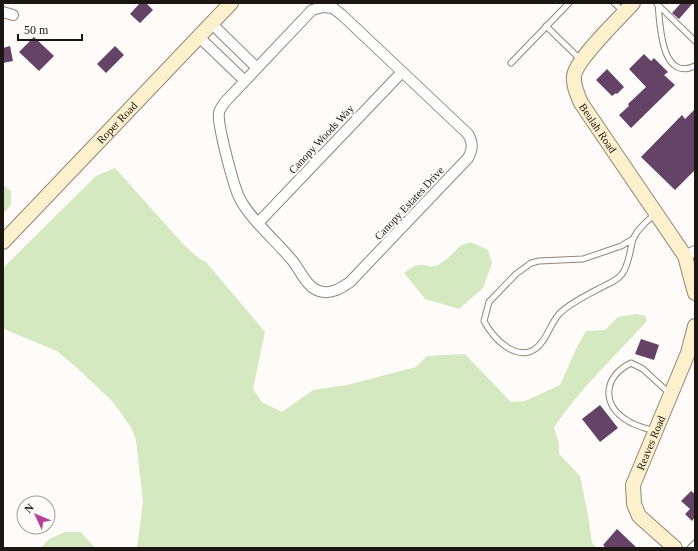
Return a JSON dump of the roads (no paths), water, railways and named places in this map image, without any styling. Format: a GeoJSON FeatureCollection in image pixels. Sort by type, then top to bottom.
{"type":"FeatureCollection","features":[{"type":"Feature","properties":{"kind":"street","name":"Roper Road"},"geometry":{"type":"LineString","coordinates":[[3,242],[231,3]]}},
{"type":"Feature","properties":{"kind":"street","name":"Beulah Road"},"geometry":{"type":"LineString","coordinates":[[624,6],[581,60],[574,75],[574,86],[581,103],[656,214],[690,253]]}},
{"type":"Feature","properties":{"kind":"street","name":"Canopy Estates Drive"},"geometry":{"type":"LineString","coordinates":[[323,7],[333,8],[468,134],[472,142],[472,151],[468,158],[350,282],[339,290],[328,292],[319,291],[312,287],[293,261],[252,216],[240,199],[233,180],[221,132],[219,113],[225,102],[257,68],[312,10],[323,7]]}},
{"type":"Feature","properties":{"kind":"street"},"geometry":{"type":"LineString","coordinates":[[212,24],[257,68]]}},
{"type":"Feature","properties":{"kind":"street"},"geometry":{"type":"LineString","coordinates":[[199,37],[245,81]]}},
{"type":"Feature","properties":{"kind":"street","name":"Canopy Woods Way"},"geometry":{"type":"LineString","coordinates":[[258,223],[402,72]]}},
{"type":"Feature","properties":{"kind":"street"},"geometry":{"type":"LineString","coordinates":[[690,253],[695,293]]}},
{"type":"Feature","properties":{"kind":"street","name":"Reaves Road"},"geometry":{"type":"LineString","coordinates":[[675,548],[639,516],[634,504],[633,485],[688,353],[695,326]]}},
{"type":"Feature","properties":{"kind":"lane"},"geometry":{"type":"LineString","coordinates":[[512,63],[568,3]]}},
{"type":"Feature","properties":{"kind":"lane"},"geometry":{"type":"LineString","coordinates":[[657,4],[695,41]]}},
{"type":"Feature","properties":{"kind":"lane"},"geometry":{"type":"LineString","coordinates":[[657,4],[661,36],[670,60],[681,69],[689,69],[695,66]]}},
{"type":"Feature","properties":{"kind":"lane"},"geometry":{"type":"LineString","coordinates":[[546,26],[581,60]]}},
{"type":"Feature","properties":{"kind":"lane"},"geometry":{"type":"LineString","coordinates":[[632,239],[627,263],[622,274],[612,282],[574,303],[559,314],[542,342],[533,351],[521,353],[511,351],[489,330],[484,321],[489,302],[516,274],[531,264],[539,261],[584,259],[621,246],[632,239],[645,223],[656,214]]}},
{"type":"Feature","properties":{"kind":"lane"},"geometry":{"type":"LineString","coordinates":[[655,432],[628,421],[614,410],[609,399],[608,389],[617,373],[623,367],[631,363],[643,369],[671,395]]}},
{"type":"Feature","properties":{"kind":"lane"},"geometry":{"type":"LineString","coordinates":[[690,548],[695,543]]}}]}
